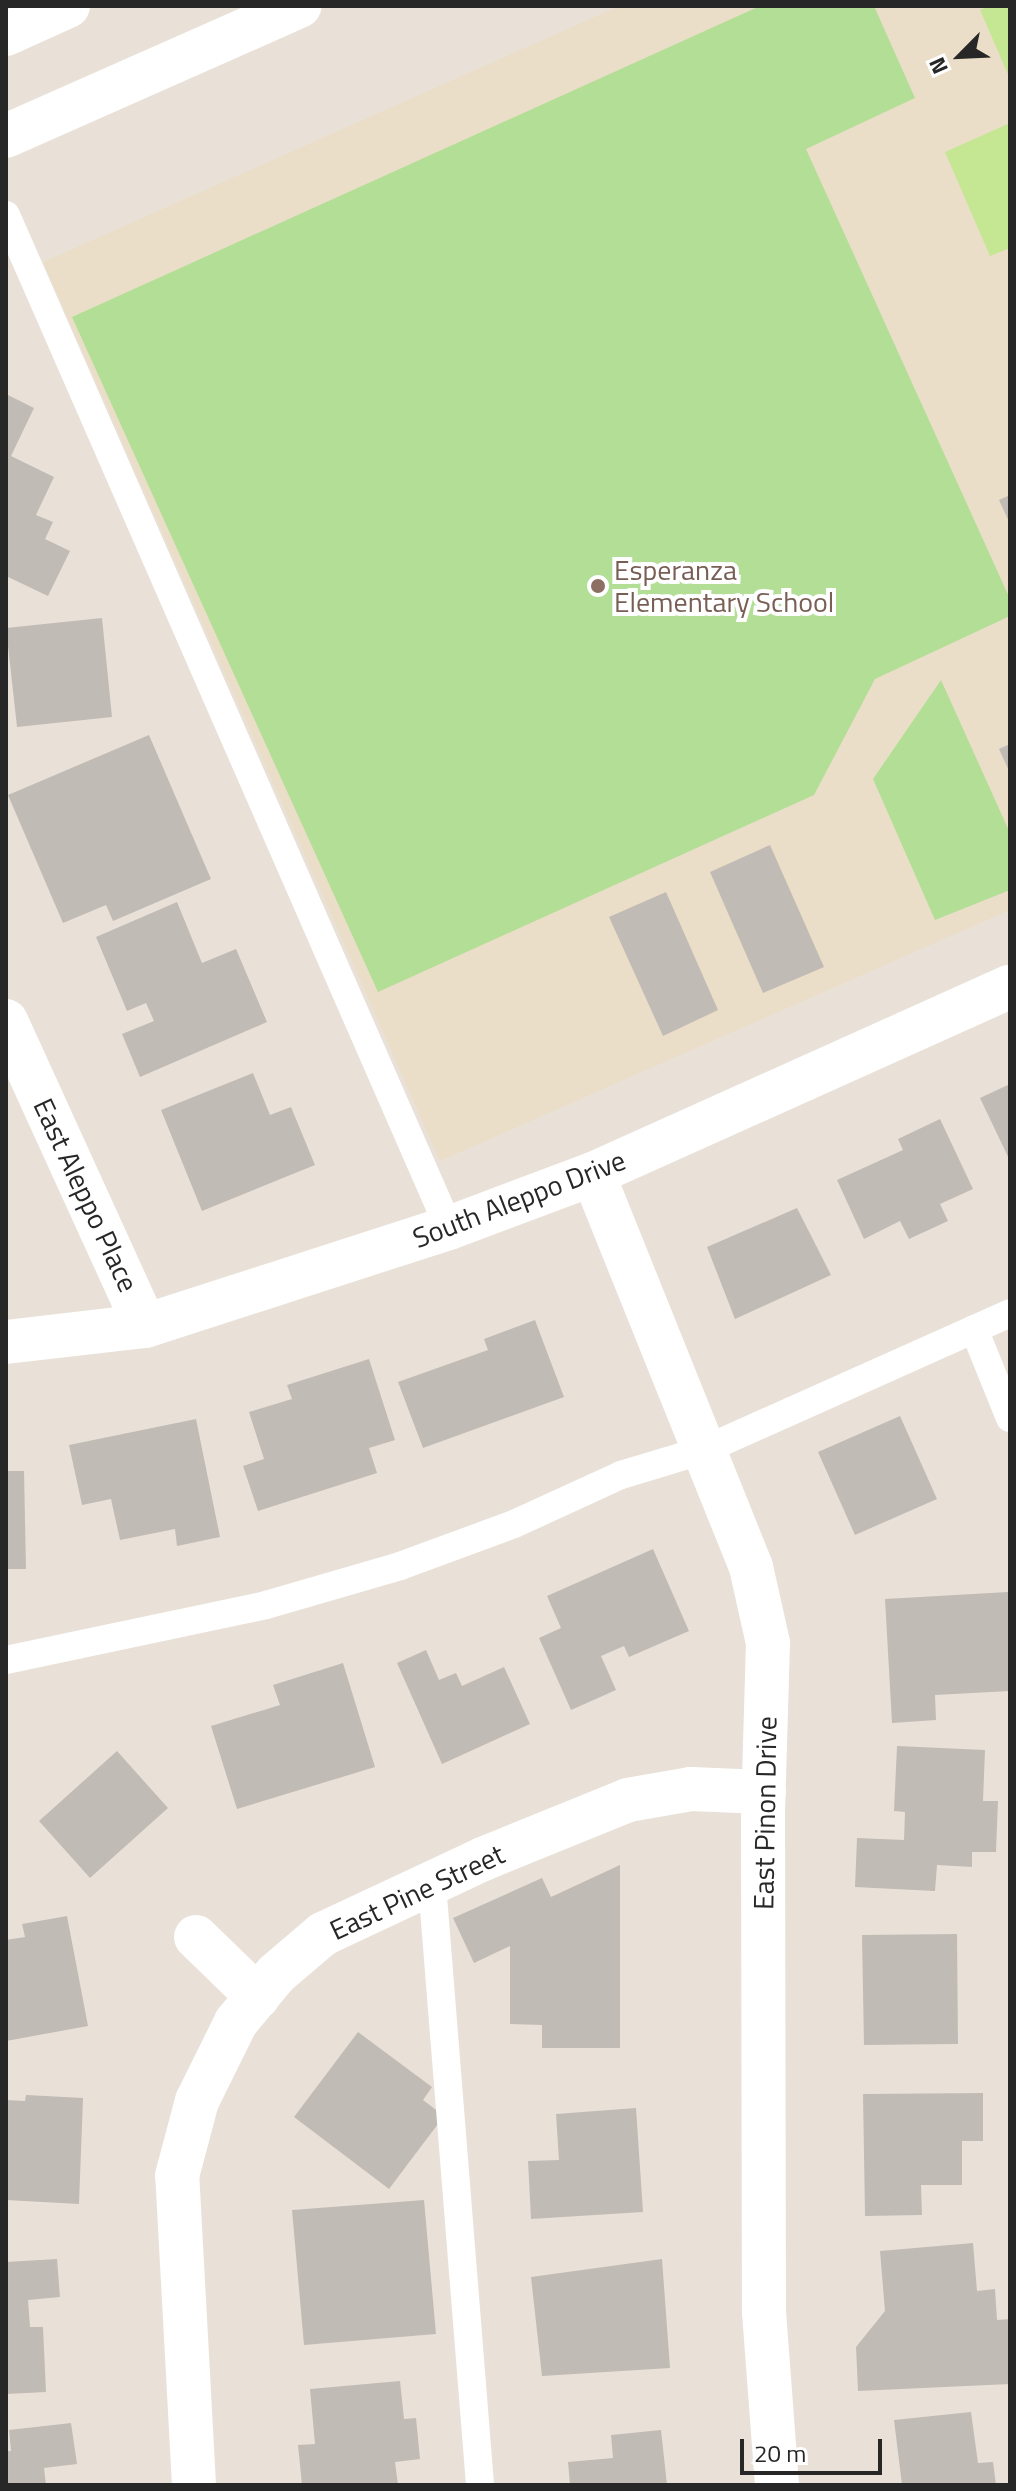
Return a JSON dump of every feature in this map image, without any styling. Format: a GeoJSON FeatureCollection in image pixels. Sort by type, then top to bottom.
{"type":"FeatureCollection","features":[{"type":"Feature","properties":{"kind":"street"},"geometry":{"type":"LineString","coordinates":[[6,34],[68,6]]}},
{"type":"Feature","properties":{"kind":"street"},"geometry":{"type":"LineString","coordinates":[[6,136],[300,6]]}},
{"type":"Feature","properties":{"kind":"street","name":"South Aleppo Drive"},"geometry":{"type":"LineString","coordinates":[[6,1342],[145,1326],[449,1228],[593,1174],[1010,987]]}},
{"type":"Feature","properties":{"kind":"street","name":"East Aleppo Place"},"geometry":{"type":"LineString","coordinates":[[6,1021],[145,1326]]}},
{"type":"Feature","properties":{"kind":"street","name":"East Pinon Drive"},"geometry":{"type":"LineString","coordinates":[[593,1174],[751,1567],[768,1643],[764,1792],[764,2312],[777,2485]]}},
{"type":"Feature","properties":{"kind":"street","name":"East Pine Street"},"geometry":{"type":"LineString","coordinates":[[194,2485],[177,2176],[197,2101],[236,2022],[276,1974],[323,1934],[432,1884],[628,1800],[691,1789],[764,1792]]}},
{"type":"Feature","properties":{"kind":"street"},"geometry":{"type":"LineString","coordinates":[[196,1937],[258,1997]]}},
{"type":"Feature","properties":{"kind":"lane"},"geometry":{"type":"LineString","coordinates":[[6,215],[449,1228]]}},
{"type":"Feature","properties":{"kind":"lane"},"geometry":{"type":"LineString","coordinates":[[6,1660],[266,1605],[400,1566],[514,1524],[621,1475],[704,1450],[1010,1313]]}},
{"type":"Feature","properties":{"kind":"lane"},"geometry":{"type":"LineString","coordinates":[[974,1329],[1010,1418]]}},
{"type":"Feature","properties":{"kind":"lane"},"geometry":{"type":"LineString","coordinates":[[432,1884],[480,2485]]}},
{"type":"Feature","properties":{"kind":"shaded area","name":"Esperanza Elementary School"},"geometry":{"type":"Polygon","coordinates":[[[619,6],[1010,6],[1010,910],[440,1161],[43,262],[619,6]]]}},
{"type":"Feature","properties":{"kind":"green space","name":"Esperanza Elementary School"},"geometry":{"type":"Polygon","coordinates":[[[760,6],[874,6],[915,98],[806,149],[1010,599],[1010,616],[875,679],[814,795],[378,992],[72,317],[760,6]]]}},
{"type":"Feature","properties":{"kind":"green space"},"geometry":{"type":"Polygon","coordinates":[[[990,6],[1010,6],[1010,79],[980,10],[990,6]]]}},
{"type":"Feature","properties":{"kind":"green space"},"geometry":{"type":"Polygon","coordinates":[[[1010,123],[1010,248],[990,256],[945,152],[1010,123]]]}},
{"type":"Feature","properties":{"kind":"green space"},"geometry":{"type":"Polygon","coordinates":[[[941,680],[1010,833],[1010,890],[935,920],[873,779],[941,680]]]}},
{"type":"Feature","properties":{"kind":"building"},"geometry":{"type":"Polygon","coordinates":[[[6,394],[34,408],[11,456],[54,477],[36,515],[53,522],[45,539],[70,551],[48,596],[6,576],[6,394]]]}},
{"type":"Feature","properties":{"kind":"building"},"geometry":{"type":"Polygon","coordinates":[[[1010,495],[1010,524],[999,500],[1010,495]]]}},
{"type":"Feature","properties":{"kind":"building"},"geometry":{"type":"Polygon","coordinates":[[[102,618],[112,717],[17,727],[6,628],[102,618]]]}},
{"type":"Feature","properties":{"kind":"building"},"geometry":{"type":"Polygon","coordinates":[[[149,735],[211,879],[113,921],[106,905],[63,923],[8,795],[149,735]]]}},
{"type":"Feature","properties":{"kind":"building"},"geometry":{"type":"Polygon","coordinates":[[[1010,744],[1010,773],[999,749],[1010,744]]]}},
{"type":"Feature","properties":{"kind":"building"},"geometry":{"type":"Polygon","coordinates":[[[770,845],[824,967],[763,993],[710,872],[770,845]]]}},
{"type":"Feature","properties":{"kind":"building"},"geometry":{"type":"Polygon","coordinates":[[[666,892],[718,1010],[663,1036],[609,917],[666,892]]]}},
{"type":"Feature","properties":{"kind":"building"},"geometry":{"type":"Polygon","coordinates":[[[177,902],[202,963],[236,949],[267,1022],[140,1077],[122,1034],[154,1021],[146,1003],[127,1011],[96,937],[177,902]]]}},
{"type":"Feature","properties":{"kind":"building"},"geometry":{"type":"Polygon","coordinates":[[[253,1073],[270,1115],[291,1107],[315,1165],[202,1211],[161,1110],[253,1073]]]}},
{"type":"Feature","properties":{"kind":"building"},"geometry":{"type":"Polygon","coordinates":[[[1010,1084],[1010,1161],[980,1098],[1010,1084]]]}},
{"type":"Feature","properties":{"kind":"building"},"geometry":{"type":"Polygon","coordinates":[[[940,1119],[973,1189],[940,1204],[948,1221],[909,1239],[900,1221],[864,1239],[837,1180],[903,1150],[898,1139],[940,1119]]]}},
{"type":"Feature","properties":{"kind":"building"},"geometry":{"type":"Polygon","coordinates":[[[797,1208],[831,1275],[735,1319],[707,1247],[797,1208]]]}},
{"type":"Feature","properties":{"kind":"building"},"geometry":{"type":"Polygon","coordinates":[[[535,1320],[564,1397],[423,1448],[398,1382],[488,1350],[484,1339],[535,1320]]]}},
{"type":"Feature","properties":{"kind":"building"},"geometry":{"type":"Polygon","coordinates":[[[369,1359],[395,1440],[369,1448],[377,1473],[258,1511],[243,1466],[264,1459],[249,1412],[292,1399],[287,1385],[369,1359]]]}},
{"type":"Feature","properties":{"kind":"building"},"geometry":{"type":"Polygon","coordinates":[[[900,1416],[937,1499],[855,1535],[818,1452],[900,1416]]]}},
{"type":"Feature","properties":{"kind":"building"},"geometry":{"type":"Polygon","coordinates":[[[196,1419],[220,1537],[177,1546],[175,1529],[120,1540],[111,1499],[82,1505],[69,1445],[196,1419]]]}},
{"type":"Feature","properties":{"kind":"building"},"geometry":{"type":"Polygon","coordinates":[[[6,1471],[24,1471],[26,1569],[7,1569],[6,1471]]]}},
{"type":"Feature","properties":{"kind":"building"},"geometry":{"type":"Polygon","coordinates":[[[653,1549],[689,1631],[629,1657],[624,1646],[601,1656],[616,1690],[571,1710],[539,1638],[561,1628],[547,1596],[653,1549]]]}},
{"type":"Feature","properties":{"kind":"building"},"geometry":{"type":"Polygon","coordinates":[[[1008,1592],[1010,1691],[935,1695],[936,1720],[892,1723],[885,1599],[1008,1592]]]}},
{"type":"Feature","properties":{"kind":"building"},"geometry":{"type":"Polygon","coordinates":[[[426,1650],[439,1680],[456,1673],[462,1686],[504,1667],[530,1724],[442,1764],[397,1663],[426,1650]]]}},
{"type":"Feature","properties":{"kind":"building"},"geometry":{"type":"Polygon","coordinates":[[[343,1663],[375,1767],[237,1809],[211,1726],[280,1705],[273,1685],[343,1663]]]}},
{"type":"Feature","properties":{"kind":"building"},"geometry":{"type":"Polygon","coordinates":[[[897,1746],[985,1750],[983,1801],[998,1801],[996,1852],[972,1852],[972,1867],[937,1865],[935,1891],[855,1887],[857,1838],[904,1840],[905,1812],[894,1811],[897,1746]]]}},
{"type":"Feature","properties":{"kind":"building"},"geometry":{"type":"Polygon","coordinates":[[[117,1751],[168,1808],[90,1878],[39,1821],[117,1751]]]}},
{"type":"Feature","properties":{"kind":"building"},"geometry":{"type":"Polygon","coordinates":[[[620,1865],[620,2048],[542,2048],[542,2025],[510,2024],[510,1946],[474,1963],[453,1918],[542,1878],[551,1897],[620,1865]]]}},
{"type":"Feature","properties":{"kind":"building"},"geometry":{"type":"Polygon","coordinates":[[[67,1916],[88,2026],[6,2041],[6,1940],[25,1937],[22,1924],[67,1916]]]}},
{"type":"Feature","properties":{"kind":"building"},"geometry":{"type":"Polygon","coordinates":[[[957,1934],[958,2044],[864,2045],[862,1935],[957,1934]]]}},
{"type":"Feature","properties":{"kind":"building"},"geometry":{"type":"Polygon","coordinates":[[[358,2032],[432,2087],[423,2100],[444,2116],[389,2189],[294,2117],[358,2032]]]}},
{"type":"Feature","properties":{"kind":"building"},"geometry":{"type":"Polygon","coordinates":[[[983,2093],[983,2141],[962,2141],[962,2185],[921,2185],[922,2215],[865,2216],[863,2094],[983,2093]]]}},
{"type":"Feature","properties":{"kind":"building"},"geometry":{"type":"Polygon","coordinates":[[[26,2095],[83,2098],[79,2204],[6,2200],[6,2100],[25,2101],[26,2095]]]}},
{"type":"Feature","properties":{"kind":"building"},"geometry":{"type":"Polygon","coordinates":[[[636,2108],[643,2212],[531,2219],[528,2161],[559,2160],[556,2114],[636,2108]]]}},
{"type":"Feature","properties":{"kind":"building"},"geometry":{"type":"Polygon","coordinates":[[[424,2200],[436,2334],[304,2345],[292,2210],[424,2200]]]}},
{"type":"Feature","properties":{"kind":"building"},"geometry":{"type":"Polygon","coordinates":[[[973,2243],[977,2291],[995,2289],[997,2320],[1010,2319],[1010,2384],[858,2391],[856,2347],[885,2311],[880,2251],[973,2243]]]}},
{"type":"Feature","properties":{"kind":"building"},"geometry":{"type":"Polygon","coordinates":[[[57,2259],[60,2297],[28,2300],[30,2327],[43,2327],[46,2392],[6,2394],[6,2262],[57,2259]]]}},
{"type":"Feature","properties":{"kind":"building"},"geometry":{"type":"Polygon","coordinates":[[[662,2259],[670,2368],[542,2376],[531,2277],[662,2259]]]}},
{"type":"Feature","properties":{"kind":"building"},"geometry":{"type":"Polygon","coordinates":[[[400,2381],[404,2419],[416,2418],[420,2459],[395,2462],[398,2485],[302,2485],[298,2445],[315,2444],[310,2389],[400,2381]]]}},
{"type":"Feature","properties":{"kind":"building"},"geometry":{"type":"Polygon","coordinates":[[[971,2412],[978,2463],[993,2462],[996,2485],[902,2485],[894,2420],[971,2412]]]}},
{"type":"Feature","properties":{"kind":"building"},"geometry":{"type":"Polygon","coordinates":[[[71,2423],[77,2464],[44,2468],[46,2485],[6,2485],[6,2451],[11,2451],[9,2430],[71,2423]]]}},
{"type":"Feature","properties":{"kind":"building"},"geometry":{"type":"Polygon","coordinates":[[[661,2430],[667,2485],[570,2485],[568,2462],[613,2458],[611,2435],[661,2430]]]}},
{"type":"Feature","properties":{"kind":"place","name":"Esperanza Elementary School"},"geometry":{"type":"Point","coordinates":[598,586]}}]}
